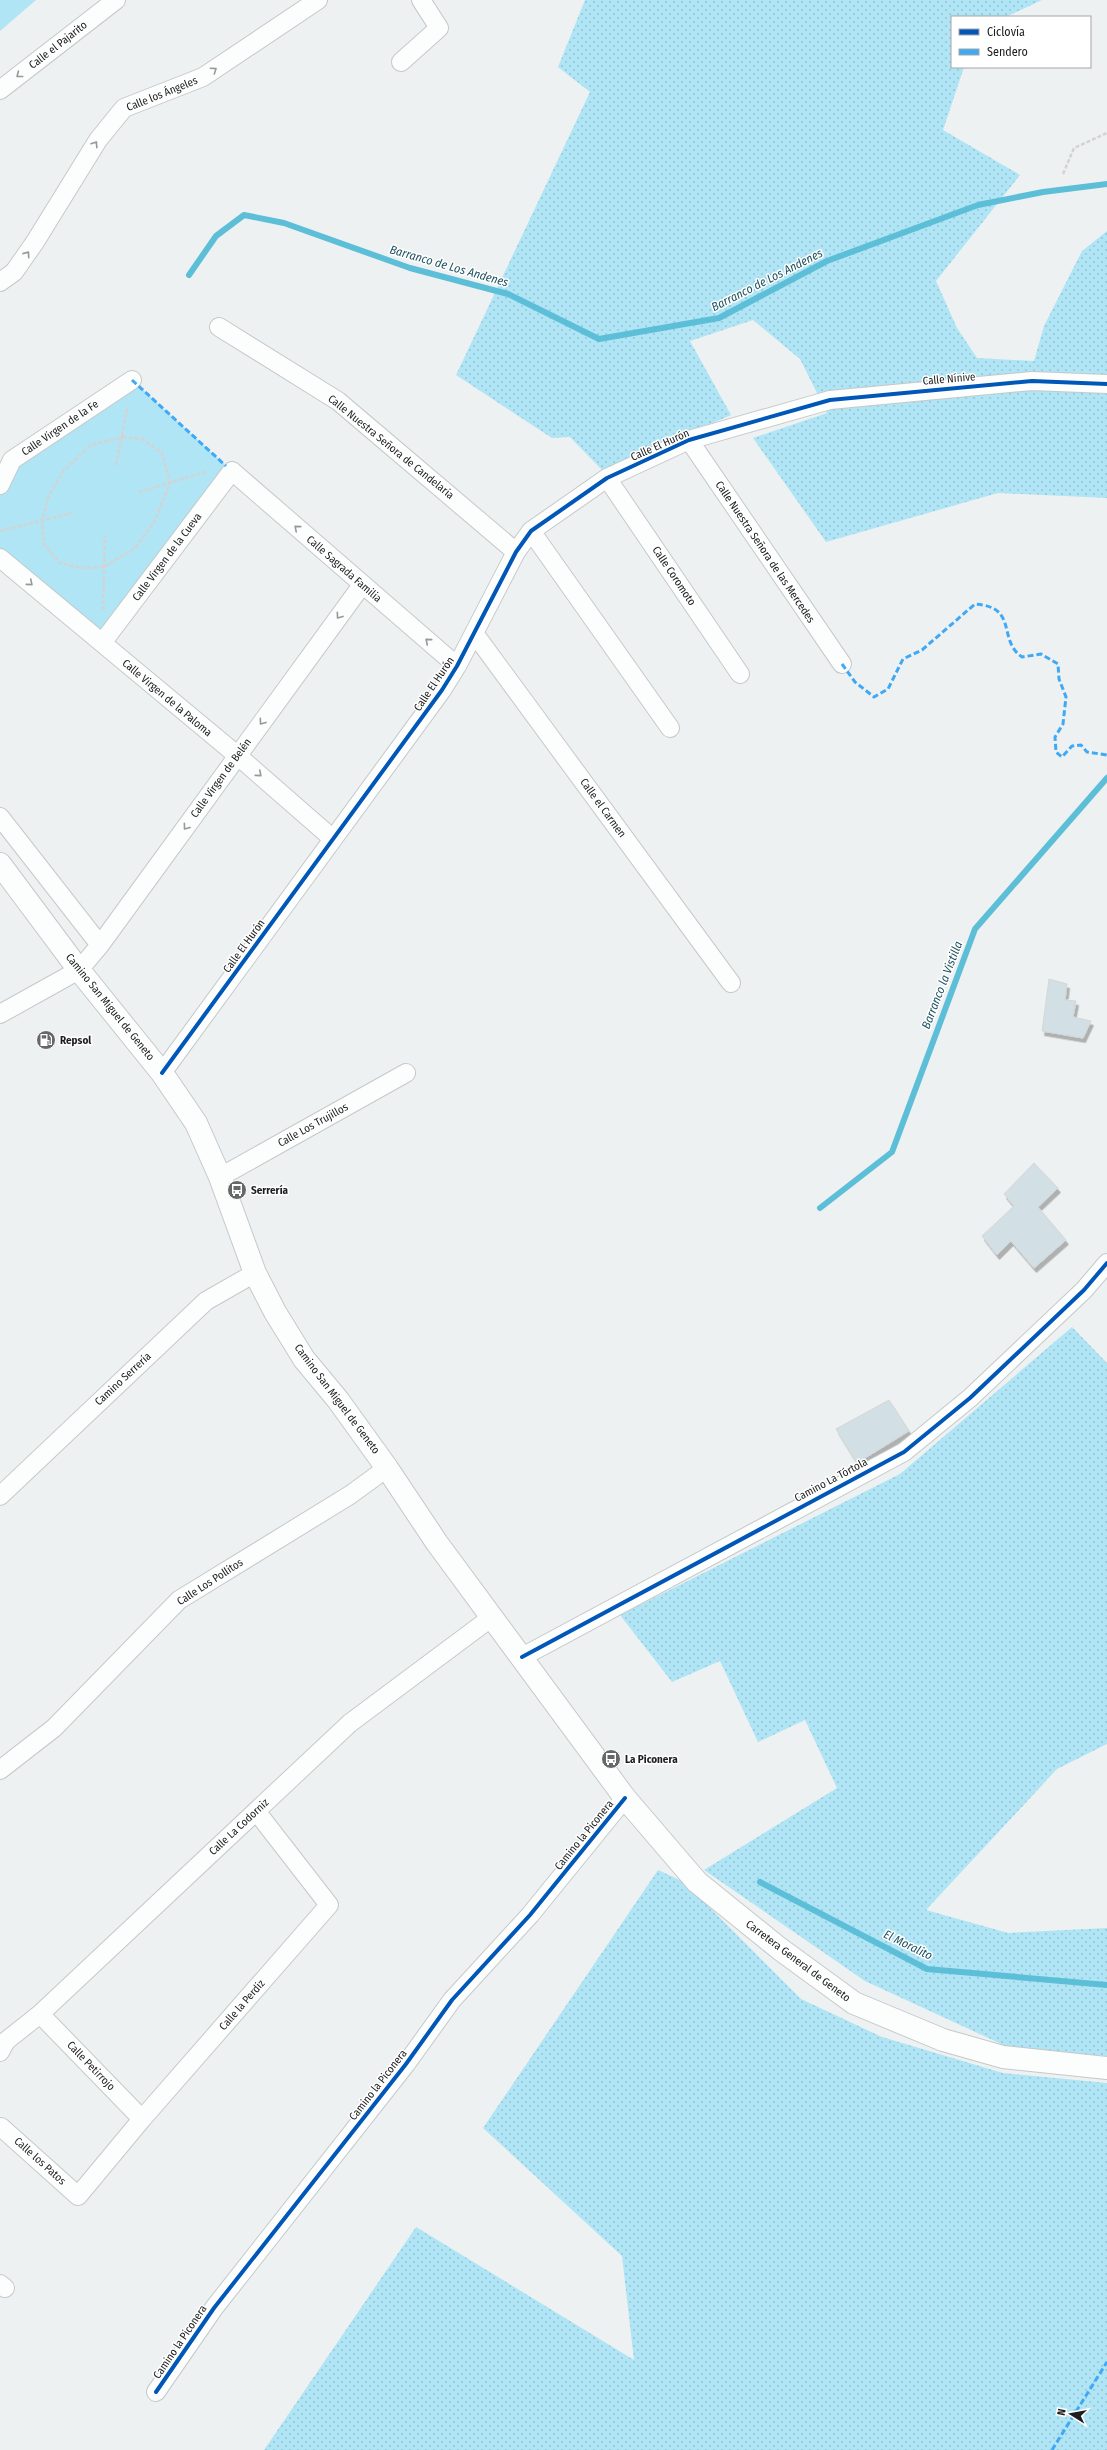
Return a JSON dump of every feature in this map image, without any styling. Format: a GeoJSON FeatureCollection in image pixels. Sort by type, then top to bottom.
{"type":"FeatureCollection","features":[{"type":"Feature","properties":{"kind":"main road","name":"Camino San Miguel de Geneto"},"geometry":{"type":"LineString","coordinates":[[0,864],[79,970],[162,1072],[196,1123],[220,1177],[255,1273],[275,1312],[304,1359],[338,1400],[388,1468],[437,1543],[625,1798]]}},
{"type":"Feature","properties":{"kind":"main road","name":"Carretera General de Geneto"},"geometry":{"type":"LineString","coordinates":[[625,1798],[698,1882],[780,1949],[854,2003],[943,2040],[1003,2057],[1107,2068]]}},
{"type":"Feature","properties":{"kind":"street","name":"Calle el Pajarito"},"geometry":{"type":"LineString","coordinates":[[0,90],[116,0]]}},
{"type":"Feature","properties":{"kind":"street","name":"Calle los Ángeles"},"geometry":{"type":"LineString","coordinates":[[0,282],[14,272],[35,242],[98,140],[124,108],[203,77],[318,0]]}},
{"type":"Feature","properties":{"kind":"street"},"geometry":{"type":"LineString","coordinates":[[401,62],[439,28],[421,0]]}},
{"type":"Feature","properties":{"kind":"street","name":"Calle Nuestra Señora de Candelaria"},"geometry":{"type":"LineString","coordinates":[[219,327],[338,401],[516,552]]}},
{"type":"Feature","properties":{"kind":"street","name":"Calle Virgen de la Fe"},"geometry":{"type":"LineString","coordinates":[[0,485],[12,460],[132,380]]}},
{"type":"Feature","properties":{"kind":"street","name":"Calle Nínive"},"geometry":{"type":"LineString","coordinates":[[795,410],[830,400],[1032,381],[1107,384]]}},
{"type":"Feature","properties":{"kind":"street","name":"Calle El Hurón"},"geometry":{"type":"LineString","coordinates":[[162,1072],[333,839],[457,666],[516,552],[531,531],[607,478],[689,440],[795,410]]}},
{"type":"Feature","properties":{"kind":"street","name":"Calle Nuestra Señora de las Mercedes"},"geometry":{"type":"LineString","coordinates":[[689,440],[842,664]]}},
{"type":"Feature","properties":{"kind":"street","name":"Calle Sagrada Familia"},"geometry":{"type":"LineString","coordinates":[[232,471],[457,666]]}},
{"type":"Feature","properties":{"kind":"street","name":"Calle Virgen de la Cueva"},"geometry":{"type":"LineString","coordinates":[[102,643],[232,471]]}},
{"type":"Feature","properties":{"kind":"street","name":"Calle Coromoto"},"geometry":{"type":"LineString","coordinates":[[607,478],[740,674]]}},
{"type":"Feature","properties":{"kind":"street"},"geometry":{"type":"LineString","coordinates":[[531,531],[670,728]]}},
{"type":"Feature","properties":{"kind":"street","name":"Calle Virgen de la Paloma"},"geometry":{"type":"LineString","coordinates":[[0,558],[238,756],[333,839]]}},
{"type":"Feature","properties":{"kind":"street","name":"Calle Virgen de Belén"},"geometry":{"type":"LineString","coordinates":[[79,970],[100,945],[362,585]]}},
{"type":"Feature","properties":{"kind":"street","name":"Calle el Carmen"},"geometry":{"type":"LineString","coordinates":[[474,633],[731,983]]}},
{"type":"Feature","properties":{"kind":"street"},"geometry":{"type":"LineString","coordinates":[[0,817],[100,945]]}},
{"type":"Feature","properties":{"kind":"street"},"geometry":{"type":"LineString","coordinates":[[0,1014],[79,970]]}},
{"type":"Feature","properties":{"kind":"street","name":"Calle Los Trujillos"},"geometry":{"type":"LineString","coordinates":[[220,1177],[406,1073]]}},
{"type":"Feature","properties":{"kind":"street","name":"Camino La Tórtola"},"geometry":{"type":"LineString","coordinates":[[522,1657],[904,1452],[970,1398],[1084,1290],[1107,1262]]}},
{"type":"Feature","properties":{"kind":"street","name":"Camino Serrería"},"geometry":{"type":"LineString","coordinates":[[0,1496],[206,1301],[255,1273]]}},
{"type":"Feature","properties":{"kind":"street","name":"Calle Los Pollitos"},"geometry":{"type":"LineString","coordinates":[[0,1770],[54,1728],[179,1600],[350,1495],[388,1468]]}},
{"type":"Feature","properties":{"kind":"street","name":"Calle La Codorniz"},"geometry":{"type":"LineString","coordinates":[[0,2052],[6,2041],[40,2014],[350,1723],[492,1617]]}},
{"type":"Feature","properties":{"kind":"street","name":"Camino la Piconera"},"geometry":{"type":"LineString","coordinates":[[156,2392],[214,2308],[406,2064],[452,2000],[530,1915],[625,1798]]}},
{"type":"Feature","properties":{"kind":"street","name":"Calle la Perdiz"},"geometry":{"type":"LineString","coordinates":[[78,2196],[142,2119],[329,1905],[256,1811]]}},
{"type":"Feature","properties":{"kind":"street","name":"Calle Petirrojo"},"geometry":{"type":"LineString","coordinates":[[40,2014],[142,2119]]}},
{"type":"Feature","properties":{"kind":"street","name":"Calle los Patos"},"geometry":{"type":"LineString","coordinates":[[0,2126],[78,2196]]}},
{"type":"Feature","properties":{"kind":"path"},"geometry":{"type":"LineString","coordinates":[[1063,174],[1074,148],[1107,133]]}},
{"type":"Feature","properties":{"kind":"path"},"geometry":{"type":"LineString","coordinates":[[116,465],[123,437],[132,380]]}},
{"type":"Feature","properties":{"kind":"path"},"geometry":{"type":"LineString","coordinates":[[123,437],[142,439],[162,453],[170,483],[155,521],[135,548],[104,567],[82,568],[60,563],[44,544],[42,521],[48,498],[63,471],[91,445],[123,437]]}},
{"type":"Feature","properties":{"kind":"path"},"geometry":{"type":"LineString","coordinates":[[139,492],[226,466],[232,471]]}},
{"type":"Feature","properties":{"kind":"path"},"geometry":{"type":"LineString","coordinates":[[0,531],[72,513]]}},
{"type":"Feature","properties":{"kind":"path"},"geometry":{"type":"LineString","coordinates":[[103,613],[105,535]]}},
{"type":"Feature","properties":{"kind":"shaded area"},"geometry":{"type":"Polygon","coordinates":[[[0,0],[36,0],[0,31],[0,0]]]}},
{"type":"Feature","properties":{"kind":"shaded area"},"geometry":{"type":"Polygon","coordinates":[[[585,0],[1042,0],[1008,16],[951,16],[951,68],[964,68],[943,130],[1020,175],[936,281],[957,328],[977,358],[1034,361],[1044,326],[1082,251],[1107,231],[1107,498],[998,493],[826,542],[753,438],[827,413],[800,359],[753,320],[690,341],[731,415],[603,471],[570,437],[552,438],[456,375],[590,92],[558,67],[585,0]]]}},
{"type":"Feature","properties":{"kind":"shaded area"},"geometry":{"type":"Polygon","coordinates":[[[132,380],[232,471],[102,643],[0,558],[0,485],[12,460],[132,380]]]}},
{"type":"Feature","properties":{"kind":"shaded area"},"geometry":{"type":"Polygon","coordinates":[[[1072,1327],[1107,1363],[1107,1744],[1057,1769],[926,1910],[1008,1933],[1107,1928],[1107,2056],[1010,2048],[865,1981],[704,1870],[837,1788],[805,1720],[758,1742],[720,1661],[672,1682],[620,1615],[900,1474],[1072,1327]]]}},
{"type":"Feature","properties":{"kind":"shaded area"},"geometry":{"type":"Polygon","coordinates":[[[658,1870],[684,1882],[801,1999],[882,2037],[1003,2073],[1107,2083],[1107,2450],[264,2450],[416,2227],[634,2360],[622,2256],[483,2128],[658,1870]]]}},
{"type":"Feature","properties":{"kind":"building"},"geometry":{"type":"Polygon","coordinates":[[[1049,979],[1067,984],[1065,1000],[1076,1001],[1073,1017],[1091,1021],[1083,1038],[1042,1031],[1049,979]]]}},
{"type":"Feature","properties":{"kind":"building"},"geometry":{"type":"Polygon","coordinates":[[[1034,1163],[1058,1188],[1038,1207],[1066,1240],[1034,1268],[1011,1241],[997,1255],[982,1236],[1014,1206],[1004,1194],[1034,1163]]]}},
{"type":"Feature","properties":{"kind":"building"},"geometry":{"type":"Polygon","coordinates":[[[889,1400],[909,1431],[857,1463],[836,1429],[889,1400]]]}},
{"type":"Feature","properties":{"kind":"waterway","name":"Barranco de Los Andenes"},"geometry":{"type":"LineString","coordinates":[[189,275],[216,236],[244,215],[284,223],[410,268],[508,294],[599,339],[719,318],[827,261],[978,205],[1043,192],[1107,184]]}},
{"type":"Feature","properties":{"kind":"waterway","name":"Barranco la Vistilla"},"geometry":{"type":"LineString","coordinates":[[820,1208],[892,1152],[975,929],[1107,778]]}},
{"type":"Feature","properties":{"kind":"waterway","name":"El Moralito"},"geometry":{"type":"LineString","coordinates":[[760,1882],[927,1969],[1107,1985]]}},
{"type":"Feature","properties":{"kind":"marked path"},"geometry":{"type":"LineString","coordinates":[[132,380],[226,466]]}},
{"type":"Feature","properties":{"kind":"marked path"},"geometry":{"type":"LineString","coordinates":[[842,664],[855,682],[874,697],[888,689],[903,659],[922,650],[975,604],[989,606],[997,611],[1003,618],[1010,642],[1022,657],[1041,654],[1058,664],[1059,679],[1066,697],[1063,724],[1055,737],[1056,752],[1062,757],[1072,746],[1081,745],[1087,752],[1107,755]]}},
{"type":"Feature","properties":{"kind":"marked path"},"geometry":{"type":"LineString","coordinates":[[1052,2450],[1107,2362]]}},
{"type":"Feature","properties":{"kind":"cycle path"},"geometry":{"type":"LineString","coordinates":[[162,1073],[442,690],[457,666],[516,552],[531,531],[607,478],[689,440],[830,400],[1032,381],[1107,384]]}},
{"type":"Feature","properties":{"kind":"cycle path"},"geometry":{"type":"LineString","coordinates":[[522,1657],[904,1452],[970,1398],[1084,1290],[1107,1263]]}},
{"type":"Feature","properties":{"kind":"cycle path"},"geometry":{"type":"LineString","coordinates":[[156,2392],[214,2308],[406,2064],[452,2000],[530,1915],[625,1798]]}},
{"type":"Feature","properties":{"kind":"place","name":"Repsol"},"geometry":{"type":"Point","coordinates":[46,1040]}},
{"type":"Feature","properties":{"kind":"place","name":"Serrería"},"geometry":{"type":"Point","coordinates":[237,1190]}},
{"type":"Feature","properties":{"kind":"place","name":"La Piconera"},"geometry":{"type":"Point","coordinates":[611,1759]}}]}
